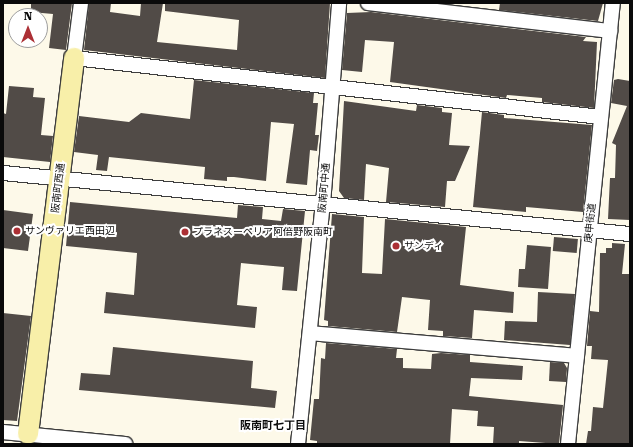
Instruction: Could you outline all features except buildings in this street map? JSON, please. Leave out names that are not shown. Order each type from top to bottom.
[{"type":"street","name":"阪南町西通","points":[[28,439],[81,3]]},
{"type":"street","name":"阪南町中通","points":[[298,444],[323,204],[339,3]]},
{"type":"street","points":[[368,3],[610,31]]},
{"type":"street","name":"庚申街道","points":[[568,444],[613,3]]},
{"type":"street","points":[[74,58],[601,117]]},
{"type":"street","points":[[3,173],[630,234]]},
{"type":"street","points":[[310,332],[577,356]]},
{"type":"street","points":[[3,432],[28,439],[125,444]]},
{"type":"place","name":"サンヴァリエ西田辺","points":[[17,231]]},
{"type":"place","name":"プラネスーペリア阿倍野阪南町","points":[[185,232]]},
{"type":"place","name":"サンディ","points":[[396,246]]},
{"type":"district","name":"阪南町七丁目","points":[[273,426]]}]
